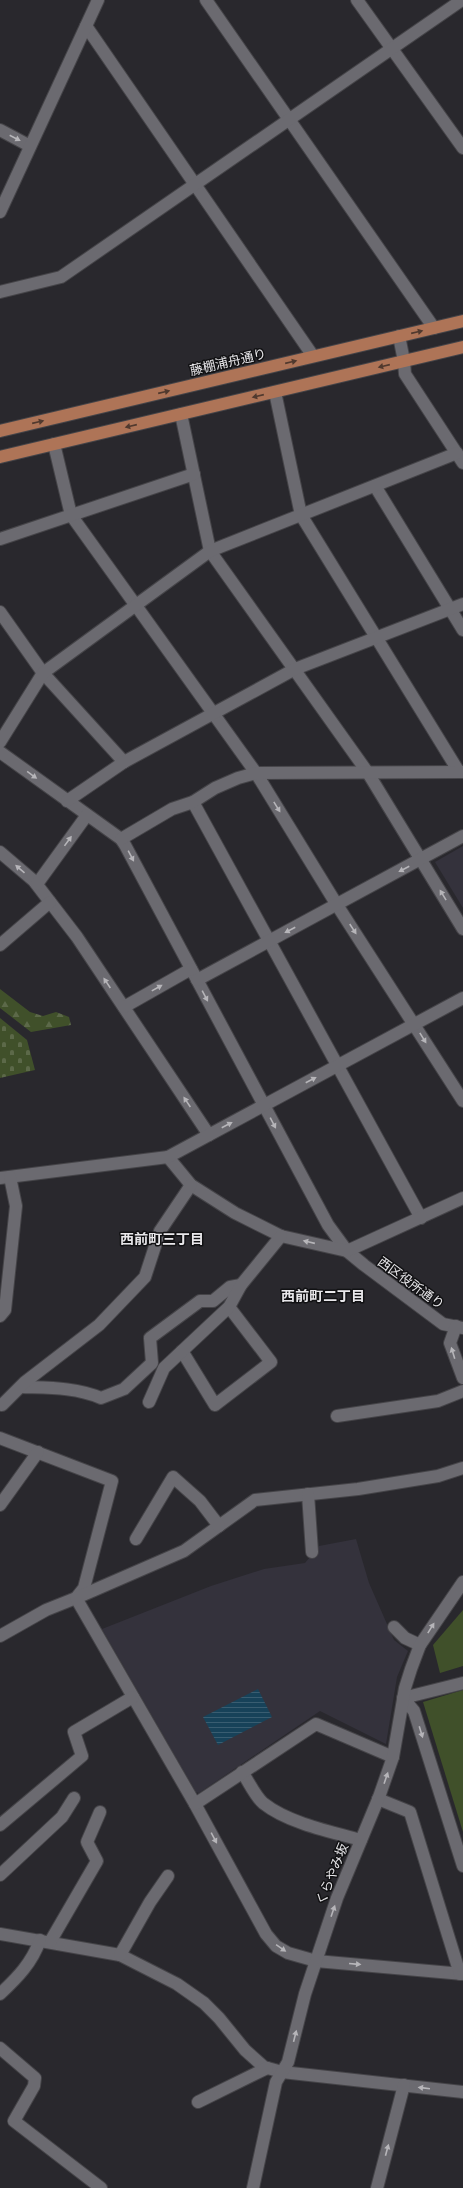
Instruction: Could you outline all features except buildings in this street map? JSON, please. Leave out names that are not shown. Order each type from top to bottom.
[{"type":"main road","name":"藤棚浦舟通り","points":[[0,431],[463,321]]},
{"type":"main road","points":[[0,457],[463,347]]},
{"type":"street","points":[[0,212],[98,0]]},
{"type":"street","points":[[206,0],[434,328]]},
{"type":"street","points":[[357,0],[463,148]]},
{"type":"street","points":[[0,292],[61,277],[392,50],[462,0]]},
{"type":"street","points":[[86,26],[194,186],[312,356]]},
{"type":"street","points":[[0,130],[30,146]]},
{"type":"street","points":[[0,742],[43,673],[210,551],[375,486],[460,458],[405,374],[399,336]]},
{"type":"street","points":[[275,392],[301,515],[375,638],[461,772]]},
{"type":"street","points":[[181,414],[210,551],[368,772],[463,929]]},
{"type":"street","points":[[54,444],[71,515],[256,773],[337,905],[463,1101]]},
{"type":"street","points":[[0,539],[194,474]]},
{"type":"street","points":[[375,486],[463,630]]},
{"type":"street","points":[[67,801],[124,762],[295,669],[463,604]]},
{"type":"street","points":[[0,612],[43,673],[124,762]]},
{"type":"street","points":[[0,752],[121,839],[328,1225],[347,1251]]},
{"type":"street","points":[[121,839],[172,808],[193,802],[215,788],[238,778],[256,773],[461,772]]},
{"type":"street","points":[[193,802],[271,940],[421,1218]]},
{"type":"street","points":[[36,884],[87,815]]},
{"type":"street","points":[[124,1007],[271,940],[422,860],[463,836]]},
{"type":"street","points":[[0,852],[36,884],[77,937],[209,1135]]},
{"type":"street","points":[[0,945],[50,902]]},
{"type":"street","points":[[0,1316],[5,1310],[16,1206],[5,1178],[168,1157],[463,998]]},
{"type":"street","points":[[168,1157],[191,1185],[235,1212],[281,1236],[347,1251],[463,1198]]},
{"type":"street","points":[[2,1405],[21,1387],[99,1325],[145,1276],[160,1231],[191,1185]]},
{"type":"street","points":[[149,1402],[164,1368],[229,1307],[241,1285],[281,1236]]},
{"type":"street","name":"西区役所通り","points":[[347,1251],[443,1324],[459,1327]]},
{"type":"street","points":[[152,1363],[150,1338],[200,1301],[213,1301],[230,1287],[241,1285]]},
{"type":"street","points":[[182,1351],[215,1405],[271,1362],[229,1307]]},
{"type":"street","points":[[459,1327],[450,1343],[463,1378]]},
{"type":"street","points":[[21,1387],[85,1391],[101,1398],[124,1389],[152,1363]]},
{"type":"street","points":[[152,1363],[164,1368]]},
{"type":"street","points":[[337,1416],[438,1401],[463,1391]]},
{"type":"street","points":[[0,1438],[112,1481],[84,1588],[76,1598]]},
{"type":"street","points":[[0,1505],[38,1452]]},
{"type":"street","points":[[0,1636],[46,1610],[184,1551],[255,1500],[358,1489],[438,1476],[463,1468]]},
{"type":"street","points":[[136,1539],[172,1477],[200,1501],[219,1526]]},
{"type":"street","points":[[308,1494],[312,1552]]},
{"type":"street","name":"くらやみ坂","points":[[253,2188],[276,2082],[288,2062],[305,1994],[337,1898],[378,1799],[393,1757],[403,1698],[410,1669],[420,1645],[463,1582]]},
{"type":"street","points":[[76,1598],[195,1804],[266,1934],[276,1946],[288,1953],[316,1961],[462,1974],[410,1812],[378,1799]]},
{"type":"street","points":[[394,1627],[405,1638],[420,1645]]},
{"type":"street","points":[[463,1683],[403,1698],[414,1711],[463,1866]]},
{"type":"street","points":[[0,1825],[82,1756],[74,1732],[134,1697]]},
{"type":"street","points":[[195,1804],[316,1724],[393,1757]]},
{"type":"street","points":[[242,1772],[263,1802],[284,1815],[319,1829],[361,1840]]},
{"type":"street","points":[[0,1875],[62,1817],[74,1798]]},
{"type":"street","points":[[0,1994],[25,1969],[97,1861],[87,1842],[100,1812]]},
{"type":"street","points":[[120,1954],[150,1902],[168,1876]]},
{"type":"street","points":[[0,1934],[120,1954],[177,1984],[204,2003],[219,2018],[245,2050],[267,2068],[282,2072],[463,2092]]},
{"type":"street","points":[[0,2048],[36,2078],[28,2097],[14,2121],[101,2188]]},
{"type":"street","points":[[198,2102],[267,2068]]},
{"type":"street","points":[[377,2188],[404,2085]]},
{"type":"shaded area","points":[[463,846],[463,908],[435,862]]},
{"type":"shaded area","points":[[356,1539],[369,1583],[394,1640],[408,1651],[397,1677],[386,1744],[320,1711],[199,1793],[196,1792],[102,1629],[211,1586],[264,1569],[305,1563],[319,1546]]},
{"type":"green space","points":[[0,989],[30,1012],[43,1016],[56,1012],[69,1017],[71,1025],[31,1032],[0,1008]]},
{"type":"green space","points":[[0,1018],[27,1040],[35,1070],[0,1078]]},
{"type":"green space","points":[[463,1610],[463,1666],[440,1673],[433,1645]]},
{"type":"green space","points":[[463,1690],[463,1832],[423,1702]]},
{"type":"water","points":[[258,1689],[272,1717],[218,1745],[203,1717]]},
{"type":"district","name":"西前町三丁目","points":[[162,1239]]},
{"type":"district","name":"西前町二丁目","points":[[323,1296]]}]
